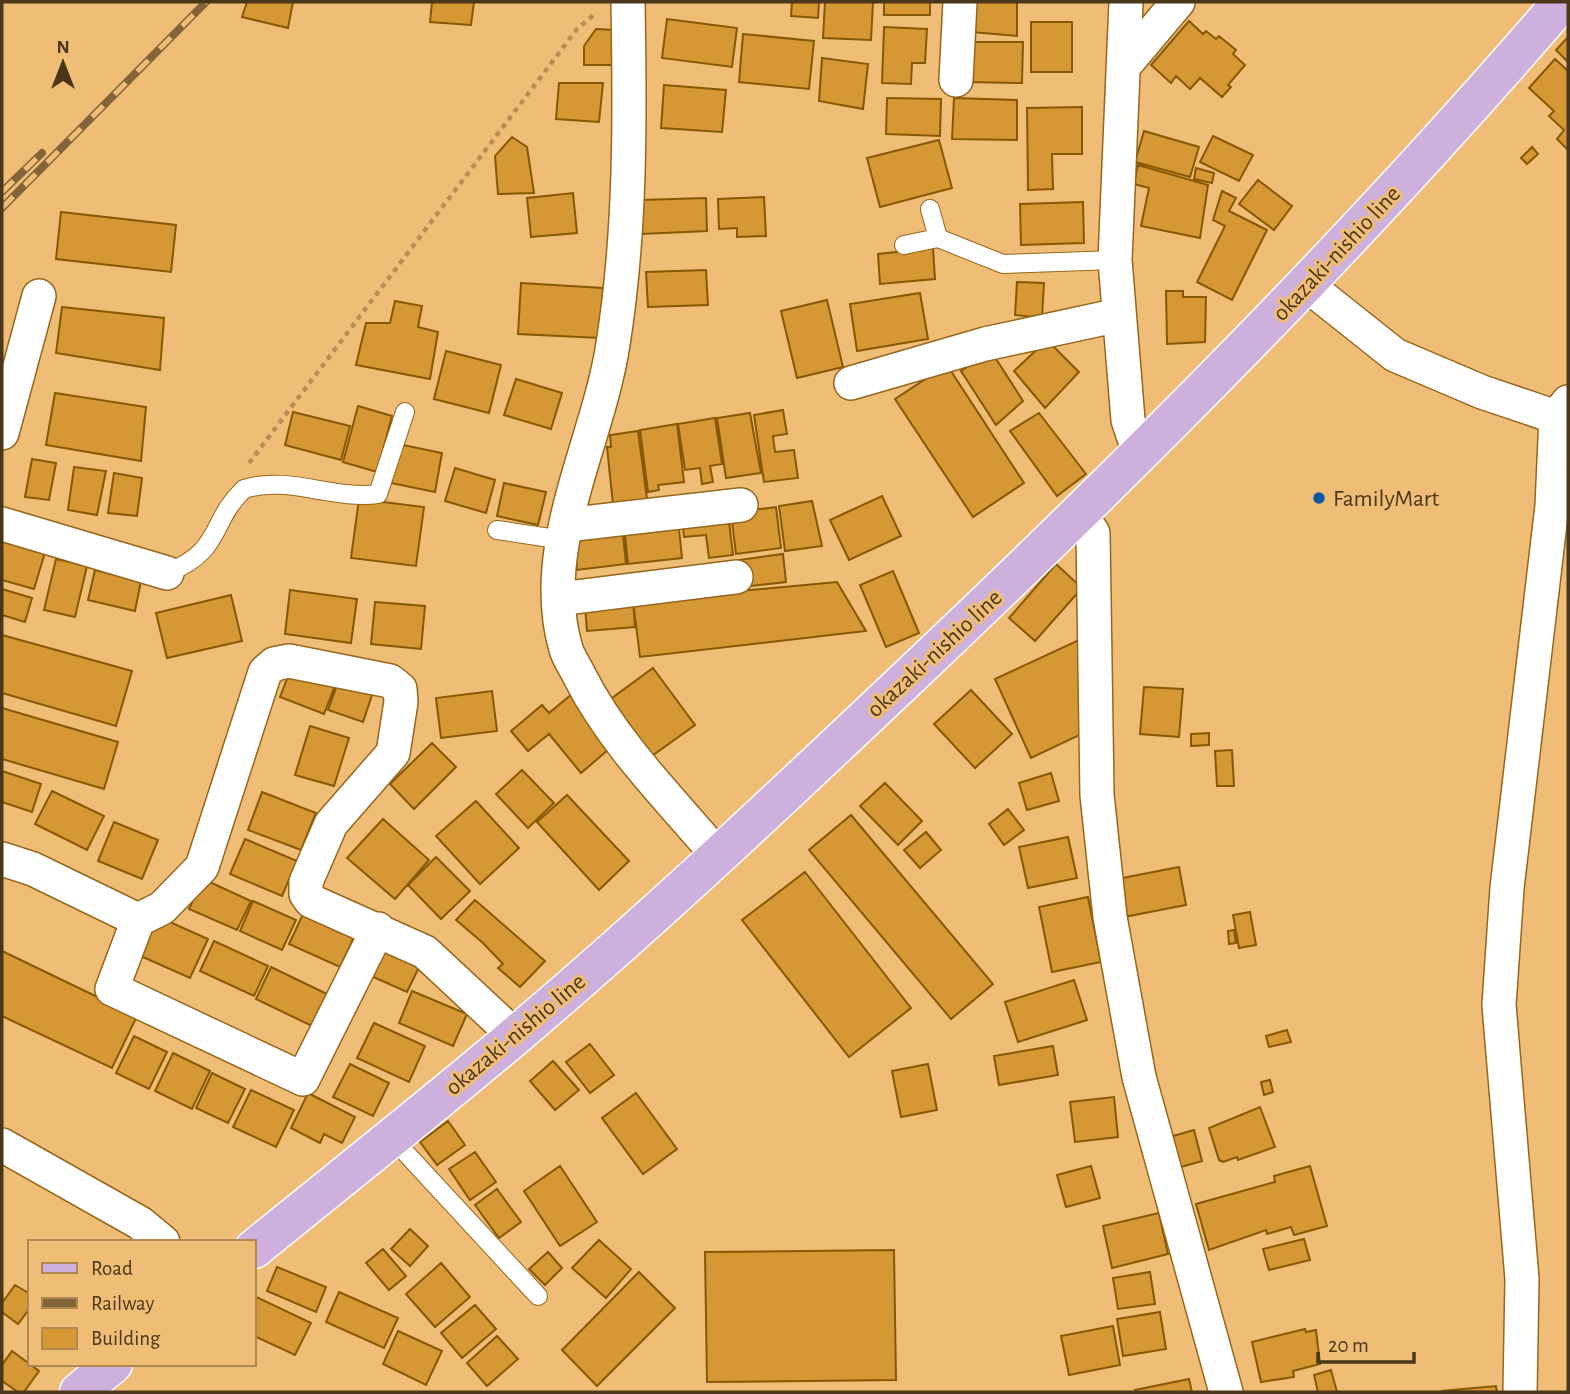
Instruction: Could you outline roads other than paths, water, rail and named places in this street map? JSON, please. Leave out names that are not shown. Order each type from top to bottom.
[{"type":"main road","name":"okazaki-nishio line","points":[[256,1247],[515,1036],[719,857],[1080,514],[1307,285],[1458,122],[1562,2]]},
{"type":"main road","points":[[79,1392],[111,1366]]},
{"type":"street","points":[[956,80],[960,2]]},
{"type":"street","points":[[1126,2],[1115,260],[1128,420],[1134,438],[1143,448]]},
{"type":"street","points":[[1125,65],[1178,2]]},
{"type":"street","points":[[613,6],[630,109],[624,261],[613,347],[565,532],[559,599],[566,650],[596,707],[719,857]]},
{"type":"street","points":[[1307,285],[1395,355],[1482,392],[1562,409],[1507,888],[1499,1005],[1522,1279],[1520,1392]]},
{"type":"street","points":[[2,433],[39,296]]},
{"type":"street","points":[[851,383],[985,344],[1119,315]]},
{"type":"street","points":[[565,532],[741,505]]},
{"type":"street","points":[[1080,514],[1093,533],[1097,795],[1110,916],[1139,1077],[1226,1392]]},
{"type":"street","points":[[2,524],[167,573]]},
{"type":"street","points":[[559,599],[736,577]]},
{"type":"street","points":[[378,929],[303,1079],[112,989],[138,920],[162,908],[202,867],[265,672],[274,664],[289,661],[390,681],[400,689],[401,702],[393,753],[331,824],[306,882],[306,894],[311,901],[378,929],[425,952],[515,1036]]},
{"type":"street","points":[[2,859],[33,869],[138,920]]},
{"type":"street","points":[[2,1145],[140,1223],[161,1240]]},
{"type":"lane","points":[[930,209],[939,238]]},
{"type":"lane","points":[[904,245],[939,238],[1003,264],[1115,260]]},
{"type":"lane","points":[[167,573],[186,566],[207,549],[244,489],[258,485],[284,485],[362,496],[378,494],[405,412]]},
{"type":"lane","points":[[497,530],[565,532]]},
{"type":"lane","points":[[391,1137],[538,1296]]},
{"type":"railway","points":[[2,208],[206,2]]},
{"type":"railway","points":[[2,192],[42,153]]},
{"type":"place","name":"FamilyMart","points":[[1319,498]]}]
